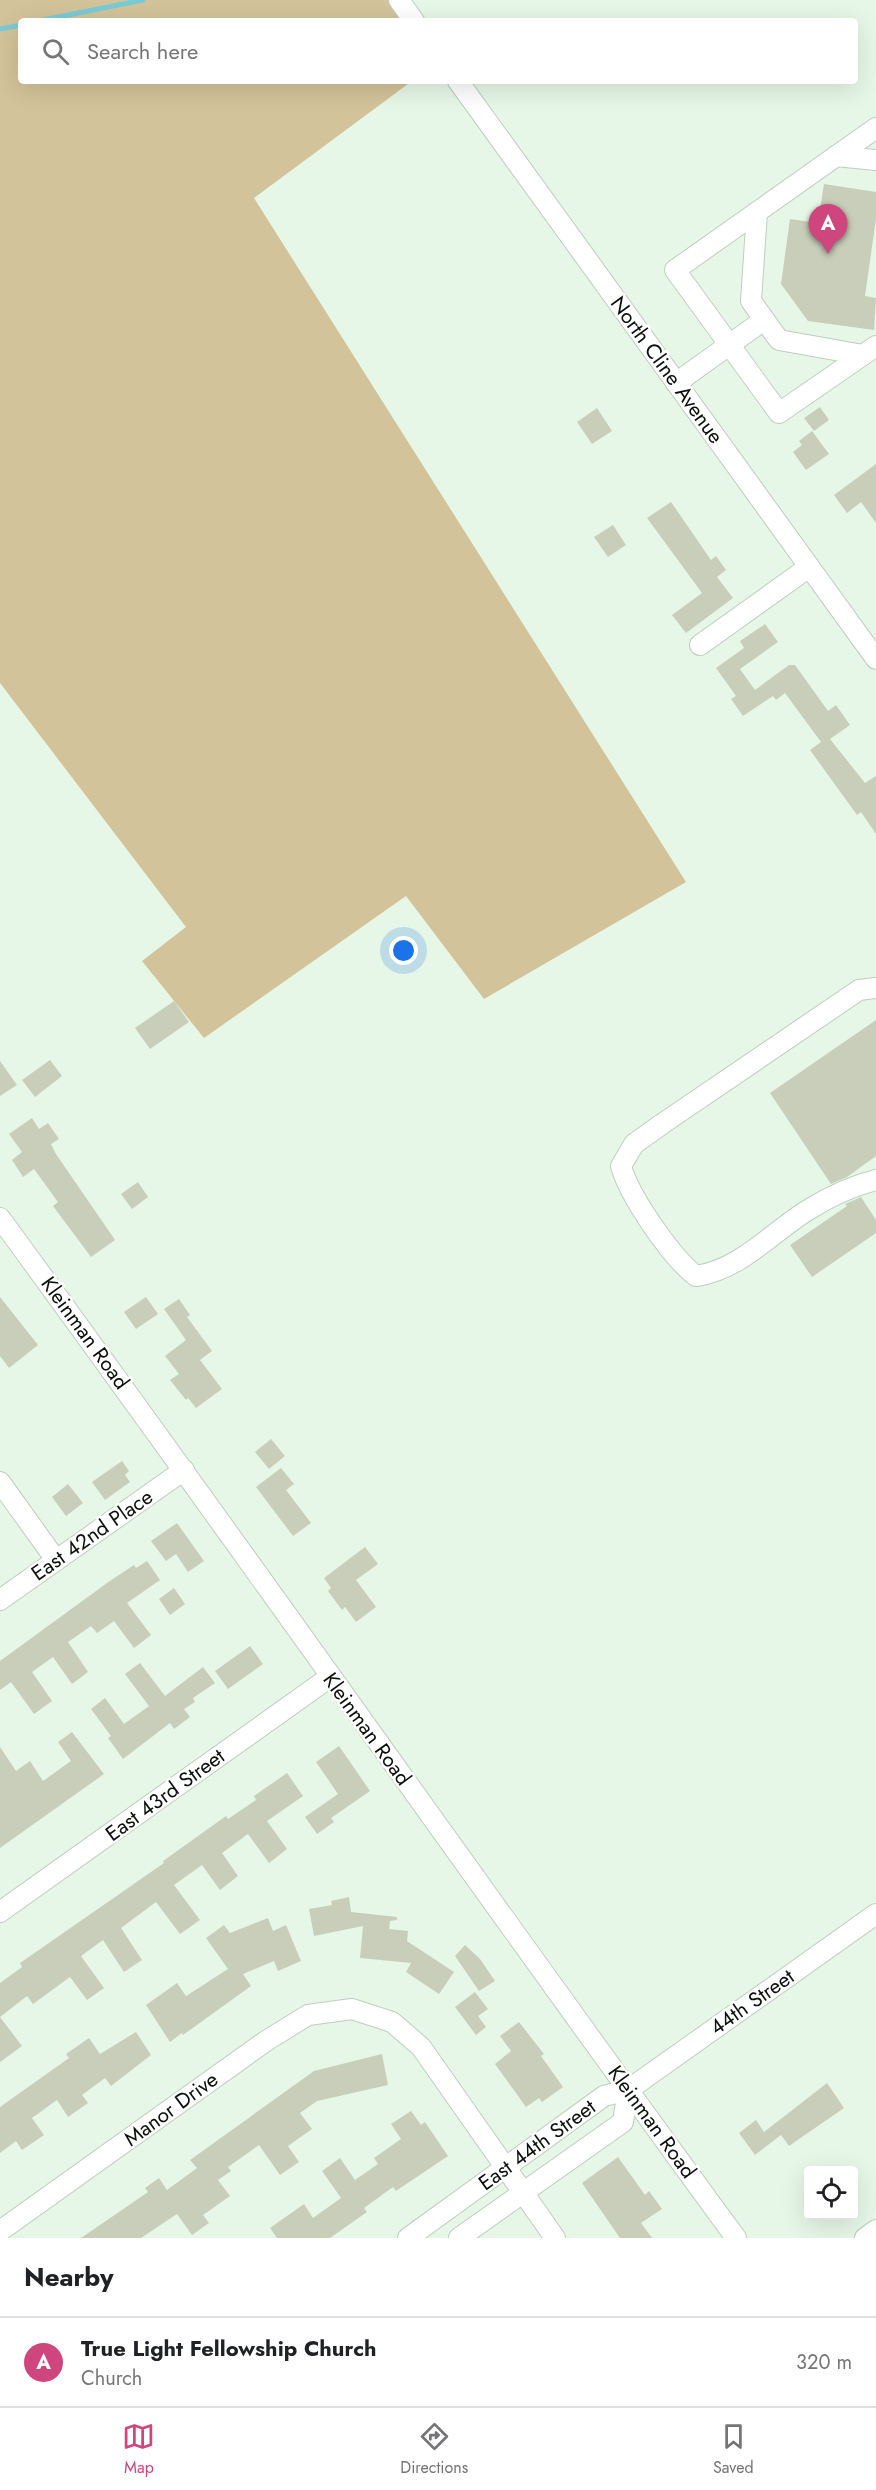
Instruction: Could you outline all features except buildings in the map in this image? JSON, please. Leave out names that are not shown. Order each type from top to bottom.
[{"type":"street","points":[[399,0],[412,18]]},
{"type":"street","name":"North Cline Avenue","points":[[460,84],[876,659]]},
{"type":"street","points":[[870,350],[779,413],[675,270],[876,128]]},
{"type":"street","points":[[836,156],[876,160]]},
{"type":"street","points":[[757,212],[751,301],[779,340],[870,350]]},
{"type":"street","points":[[676,383],[764,320]]},
{"type":"street","points":[[700,645],[809,567]]},
{"type":"street","points":[[876,988],[859,990],[662,1124],[634,1144],[621,1167],[625,1183],[682,1265],[696,1276],[709,1274],[759,1247],[807,1210],[857,1184],[876,1180]]},
{"type":"street","name":"Kleinman Road","points":[[0,1218],[736,2238]]},
{"type":"street","name":"East 42nd Place","points":[[0,1600],[184,1470]]},
{"type":"street","points":[[0,1482],[56,1560]]},
{"type":"street","name":"East 43rd Street","points":[[0,1912],[330,1677]]},
{"type":"street","name":"44th Street","points":[[628,2090],[876,1914]]},
{"type":"street","name":"Manor Drive","points":[[0,2231],[266,2041],[308,2015],[352,2009],[392,2022],[421,2047],[505,2168]]},
{"type":"street","name":"East 44th Street","points":[[408,2238],[604,2096],[628,2090],[622,2122],[459,2238]]},
{"type":"street","points":[[505,2168],[555,2238]]},
{"type":"street","points":[[865,2238],[876,2230]]},
{"type":"shaded area","points":[[0,0],[399,0],[413,18],[18,18],[18,84],[408,84],[254,198],[686,882],[484,999],[406,896],[204,1038],[142,961],[186,927],[0,683]]},
{"type":"waterway","points":[[53,18],[143,0]]},
{"type":"waterway","points":[[0,29],[18,26]]},
{"type":"place","name":"True Light Fellowship Church","points":[[828,254]]}]
